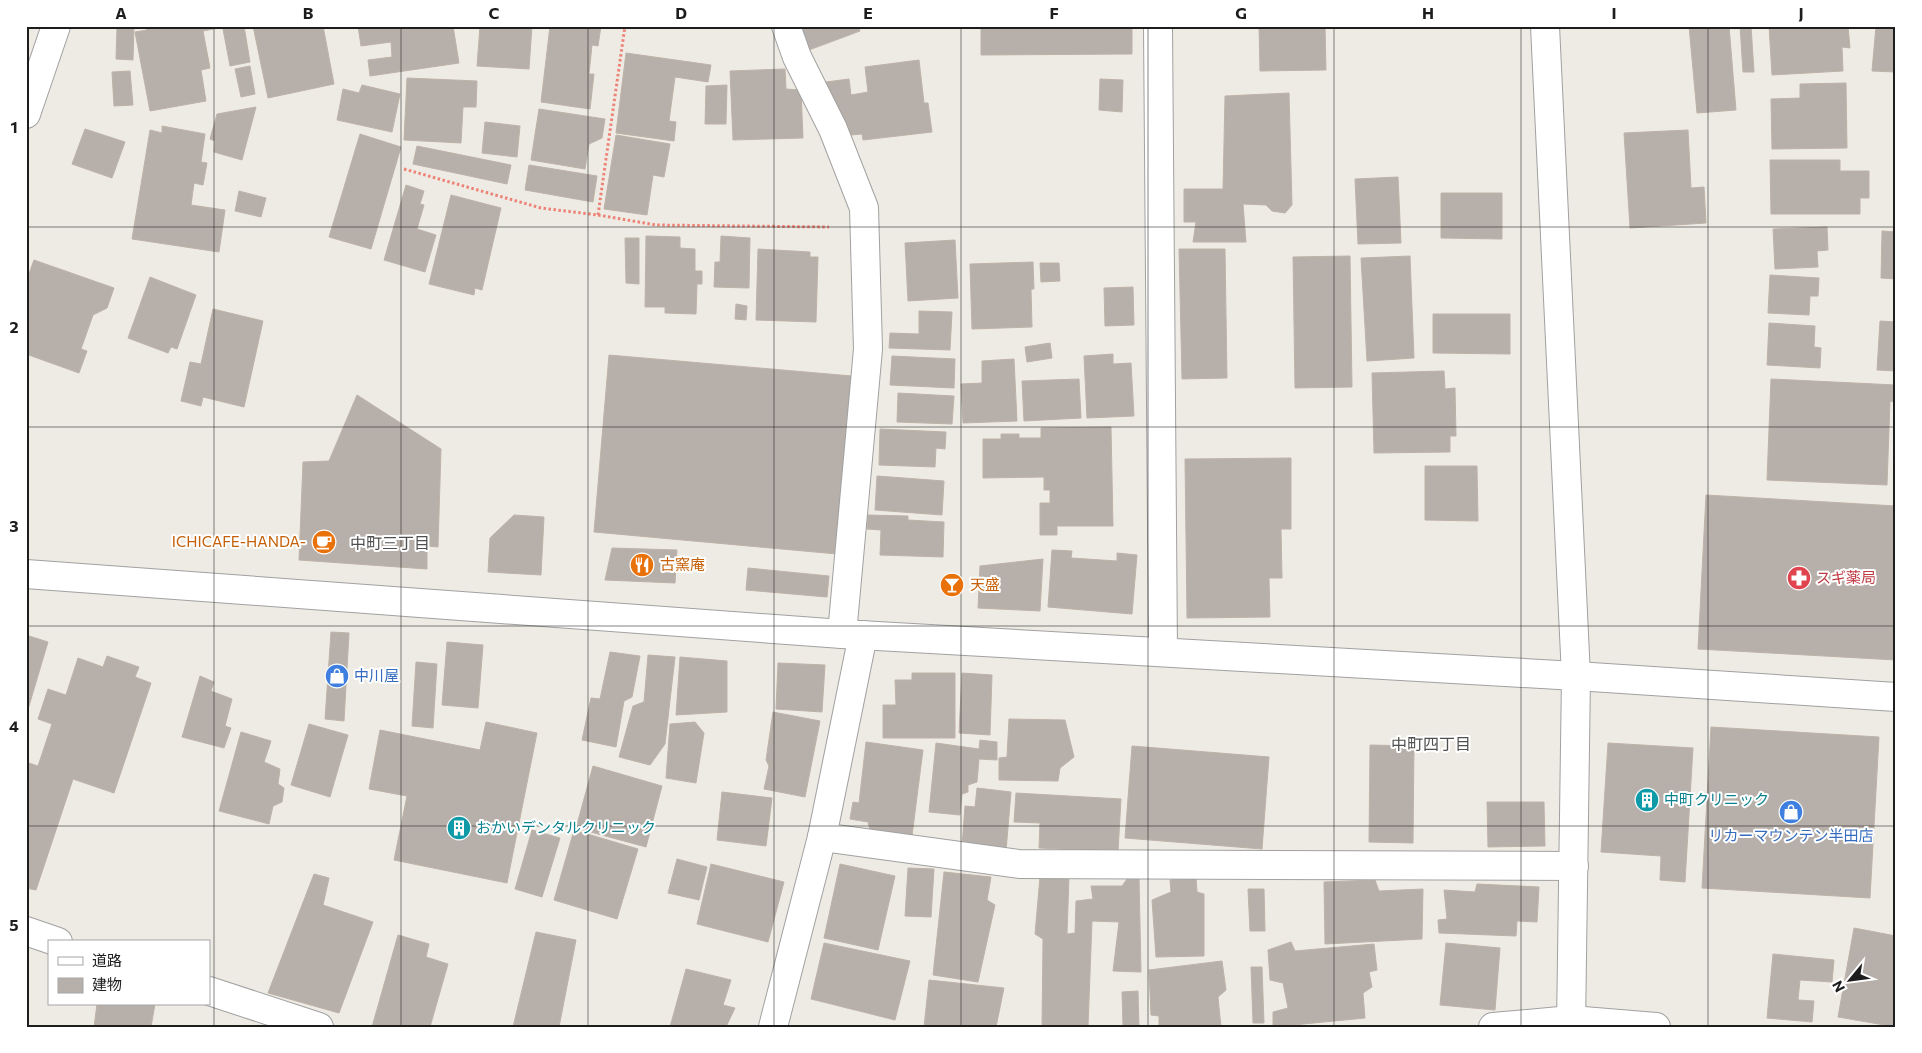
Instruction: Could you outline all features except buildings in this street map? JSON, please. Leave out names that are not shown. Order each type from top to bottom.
[{"type":"street","points":[[26,114],[56,26]]},
{"type":"street","points":[[773,1027],[822,837],[853,635],[868,349],[864,208],[833,128],[797,57],[786,26]]},
{"type":"street","points":[[1158,26],[1163,652]]},
{"type":"street","points":[[1545,26],[1576,676],[1571,1023]]},
{"type":"street","points":[[26,574],[853,635],[1896,696]]},
{"type":"street","points":[[822,837],[1019,864],[1574,866]]},
{"type":"street","points":[[26,931],[52,940]]},
{"type":"street","points":[[210,991],[319,1027]]},
{"type":"street","points":[[1493,1027],[1571,1023],[1656,1027]]},
{"type":"path","points":[[598,215],[625,26]]},
{"type":"path","points":[[404,168],[541,208],[598,215],[656,226],[864,227]]},
{"type":"place","name":"ICHICAFE-HANDA-","points":[[324,542]]},
{"type":"place","name":"古窯庵","points":[[642,565]]},
{"type":"place","name":"スギ薬局","points":[[1799,578]]},
{"type":"place","name":"天盛","points":[[952,585]]},
{"type":"place","name":"中川屋","points":[[337,676]]},
{"type":"place","name":"中町クリニック","points":[[1647,800]]},
{"type":"place","name":"リカーマウンテン半田店","points":[[1791,812]]},
{"type":"place","name":"おかいデンタルクリニック","points":[[459,828]]},
{"type":"district","name":"中町三丁目","points":[[390,543]]},
{"type":"district","name":"中町四丁目","points":[[1431,744]]}]
